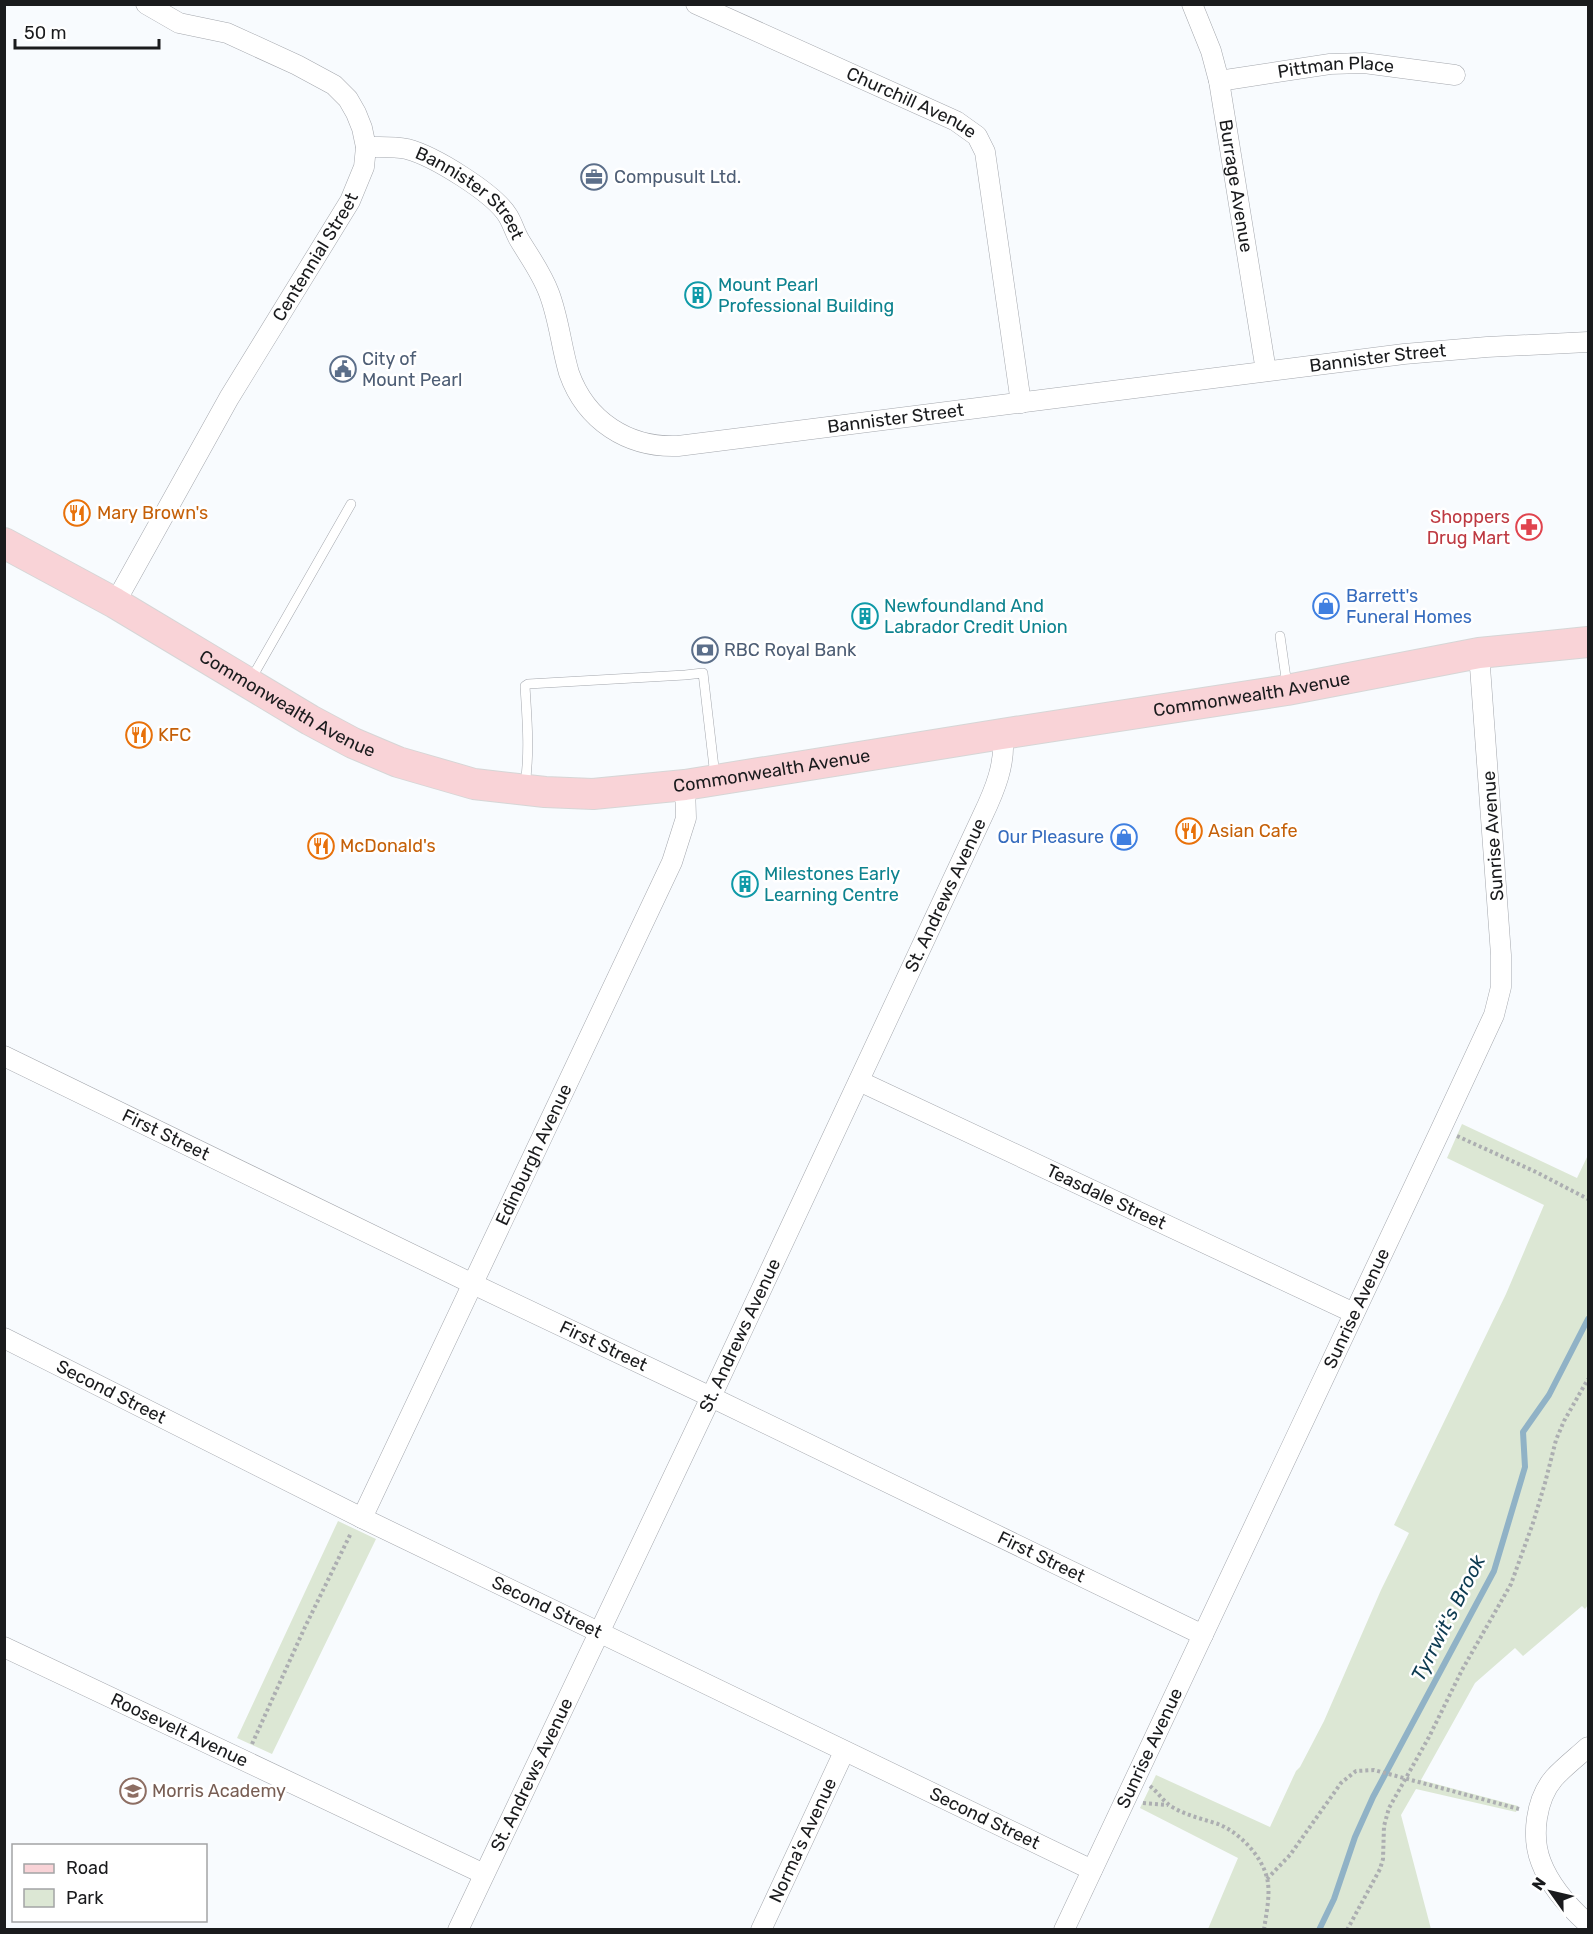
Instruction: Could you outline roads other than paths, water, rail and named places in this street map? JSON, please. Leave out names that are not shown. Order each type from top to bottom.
[{"type":"main road","name":"Commonwealth Avenue","points":[[4,543],[114,603],[310,720],[353,743],[399,762],[474,784],[525,790],[593,794],[685,785],[1287,690],[1479,653],[1588,642]]},
{"type":"street","name":"Centennial Street","points":[[114,603],[229,398],[350,201],[363,167],[366,147],[356,113],[348,99],[334,85],[297,65],[227,33],[179,23],[146,4]]},
{"type":"street","name":"Churchill Avenue","points":[[696,4],[956,121],[977,136],[985,152],[1021,403]]},
{"type":"street","name":"Burrage Avenue","points":[[1192,4],[1211,51],[1219,81],[1266,371]]},
{"type":"street","name":"Pittman Place","points":[[1219,81],[1341,63],[1373,64],[1455,75]]},
{"type":"street","name":"Bannister Street","points":[[366,147],[387,146],[407,149],[427,156],[469,181],[508,215],[548,290],[569,372],[584,404],[599,420],[630,439],[653,446],[678,446],[1446,350],[1588,342]]},
{"type":"street","name":"Sunrise Avenue","points":[[1064,1929],[1499,1002],[1501,955],[1479,653]]},
{"type":"street","name":"St. Andrews Avenue","points":[[458,1929],[711,1397],[991,799],[1002,759],[1002,734]]},
{"type":"street","name":"Edinburgh Avenue","points":[[362,1518],[672,862],[686,818],[685,785]]},
{"type":"street","name":"First Street","points":[[4,1056],[472,1284],[1203,1635]]},
{"type":"street","name":"Teasdale Street","points":[[859,1081],[1354,1313]]},
{"type":"street","name":"Second Street","points":[[4,1338],[362,1518],[1092,1870]]},
{"type":"street","name":"Roosevelt Avenue","points":[[4,1647],[484,1874]]},
{"type":"street","points":[[1588,1747],[1553,1779],[1538,1810],[1536,1826],[1540,1861],[1570,1908],[1588,1923]]},
{"type":"street","name":"Norma's Avenue","points":[[761,1929],[844,1752]]},
{"type":"lane","points":[[249,683],[351,504]]},
{"type":"lane","points":[[1280,636],[1287,690]]},
{"type":"lane","points":[[525,790],[529,731],[525,686],[528,684],[703,673],[716,780]]},
{"type":"waterway","name":"Tyrrwit's Brook","points":[[1319,1930],[1334,1899],[1355,1837],[1373,1797],[1494,1571],[1525,1467],[1523,1432],[1549,1395],[1588,1319]]},
{"type":"place","name":"Compusult Ltd.","points":[[594,177]]},
{"type":"place","name":"Mount Pearl Professional Building","points":[[698,295]]},
{"type":"place","name":"City of Mount Pearl","points":[[343,369]]},
{"type":"place","name":"Mary Brown's","points":[[77,513]]},
{"type":"place","name":"Shoppers Drug Mart","points":[[1529,527]]},
{"type":"place","name":"Barrett's Funeral Homes","points":[[1326,606]]},
{"type":"place","name":"Newfoundland And Labrador Credit Union","points":[[865,616]]},
{"type":"place","name":"RBC Royal Bank","points":[[705,650]]},
{"type":"place","name":"KFC","points":[[139,735]]},
{"type":"place","name":"Asian Cafe","points":[[1189,831]]},
{"type":"place","name":"Our Pleasure","points":[[1124,837]]},
{"type":"place","name":"McDonald's","points":[[321,846]]},
{"type":"place","name":"Milestones Early Learning Centre","points":[[745,884]]},
{"type":"place","name":"Morris Academy","points":[[133,1791]]}]
